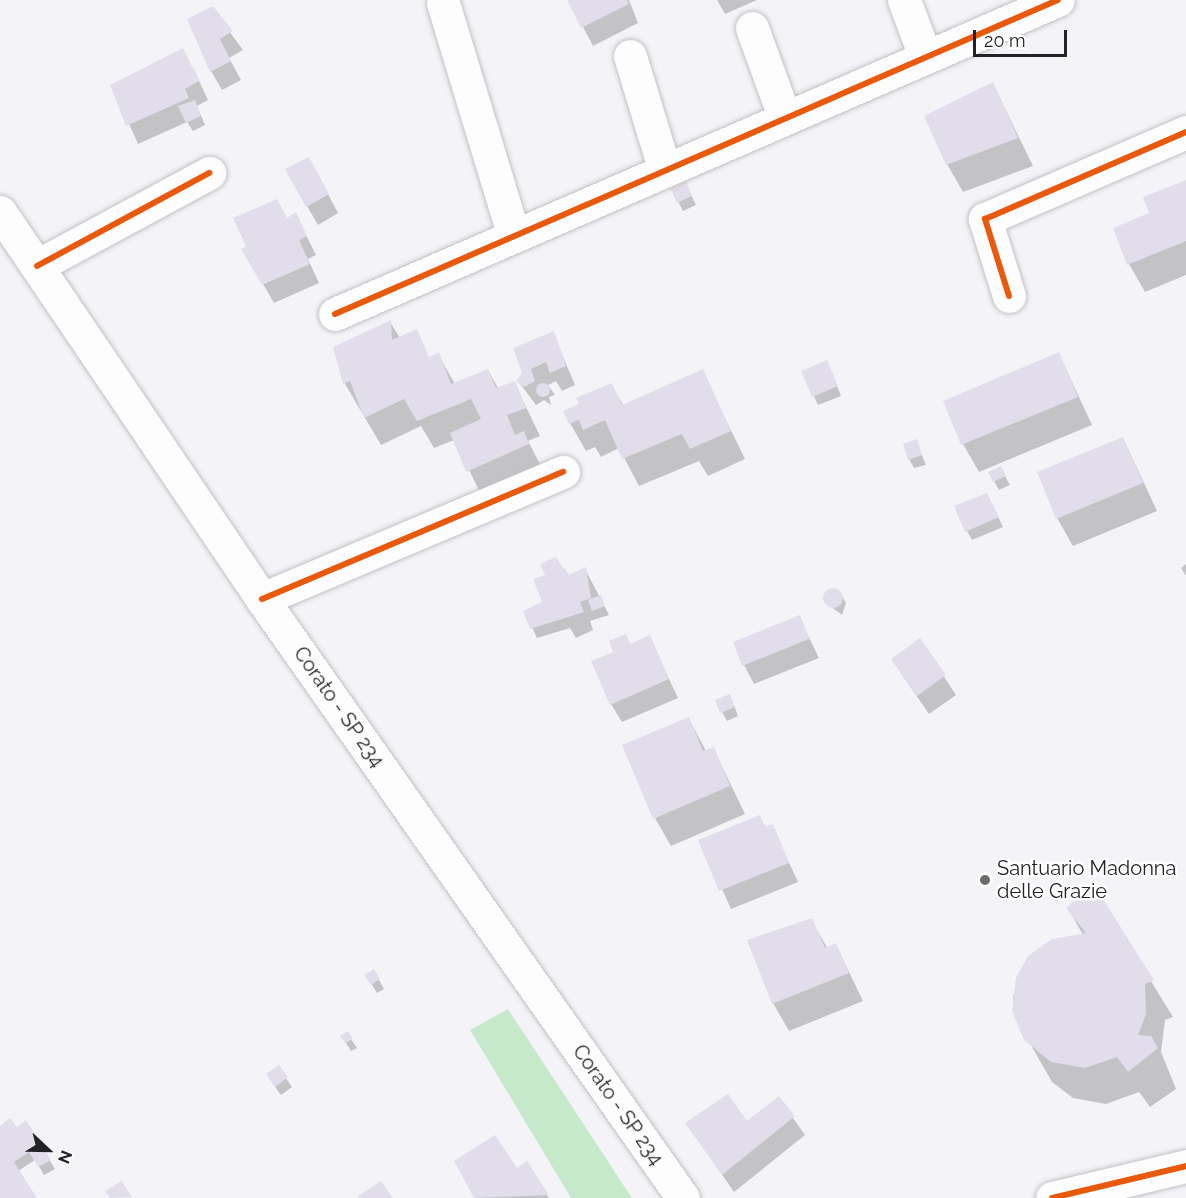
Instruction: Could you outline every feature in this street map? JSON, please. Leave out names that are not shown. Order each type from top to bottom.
[{"type":"street","points":[[904,0],[925,56]]},
{"type":"street","points":[[335,314],[664,168],[1058,0]]},
{"type":"street","points":[[443,3],[513,234]]},
{"type":"street","points":[[752,28],[784,116]]},
{"type":"street","points":[[630,56],[664,168]]},
{"type":"street","points":[[1009,296],[985,219],[1186,132]]},
{"type":"street","points":[[37,266],[209,173]]},
{"type":"street","name":"Corato - SP 234","points":[[0,212],[262,598],[683,1198]]},
{"type":"street","points":[[262,598],[563,472]]},
{"type":"street","points":[[1052,1198],[1186,1166]]},
{"type":"green space","points":[[508,1009],[632,1198],[571,1198],[470,1030]]},
{"type":"building","points":[[567,0],[627,0],[629,4],[581,28]]},
{"type":"building","points":[[213,6],[233,31],[220,39],[231,61],[210,72],[187,19]]},
{"type":"building","points":[[183,48],[199,81],[185,89],[189,98],[126,126],[110,85]]},
{"type":"building","points":[[993,82],[1018,138],[946,165],[924,116]]},
{"type":"building","points":[[195,100],[201,116],[186,123],[178,106]]},
{"type":"building","points":[[309,157],[329,194],[306,207],[285,169]]},
{"type":"building","points":[[1186,180],[1186,241],[1127,265],[1113,228],[1149,213],[1143,197]]},
{"type":"building","points":[[686,181],[692,196],[677,203],[670,188]]},
{"type":"building","points":[[277,199],[287,218],[296,212],[307,236],[299,240],[310,264],[262,285],[241,249],[246,246],[233,218]]},
{"type":"building","points":[[391,320],[392,340],[417,329],[429,357],[439,352],[451,384],[488,369],[496,388],[515,381],[526,408],[507,415],[515,435],[524,431],[529,444],[466,472],[450,433],[481,419],[471,399],[417,421],[404,399],[364,418],[350,381],[343,384],[333,347]]},
{"type":"building","points":[[554,331],[566,366],[550,373],[546,362],[531,369],[535,381],[524,387],[516,381],[522,373],[513,348]]},
{"type":"building","points":[[1059,352],[1078,397],[961,445],[943,401]]},
{"type":"building","points":[[827,360],[838,386],[812,397],[801,371]]},
{"type":"building","points":[[703,369],[731,431],[690,449],[682,434],[622,459],[605,420],[583,430],[579,420],[569,424],[563,411],[579,404],[576,398],[612,383],[622,405]]},
{"type":"building","points":[[543,383],[548,385],[550,390],[548,395],[543,397],[538,395],[536,390],[538,385]]},
{"type":"building","points":[[1123,437],[1143,483],[1056,519],[1037,472]]},
{"type":"building","points":[[917,439],[922,455],[908,460],[903,444]]},
{"type":"building","points":[[1001,466],[1006,476],[993,482],[988,472]]},
{"type":"building","points":[[987,493],[999,517],[965,532],[954,506]]},
{"type":"building","points":[[556,557],[568,575],[586,567],[591,598],[580,602],[584,612],[530,629],[523,611],[542,602],[533,579],[545,575],[540,564]]},
{"type":"building","points":[[833,588],[840,591],[843,598],[840,605],[833,608],[826,605],[823,598],[826,591]]},
{"type":"building","points":[[601,595],[605,606],[592,611],[588,600]]},
{"type":"building","points":[[800,615],[809,639],[742,666],[733,642]]},
{"type":"building","points":[[626,634],[630,644],[650,635],[669,679],[610,705],[591,661],[613,652],[609,641]]},
{"type":"building","points":[[920,638],[946,675],[917,696],[891,659]]},
{"type":"building","points":[[730,694],[735,707],[720,713],[715,700]]},
{"type":"building","points":[[689,717],[703,751],[714,747],[730,786],[653,819],[622,745]]},
{"type":"building","points":[[760,815],[765,827],[773,824],[789,863],[719,891],[698,840]]},
{"type":"building","points":[[1094,885],[1154,980],[1145,984],[1146,1014],[1138,1035],[1151,1036],[1158,1048],[1128,1072],[1117,1057],[1085,1068],[1051,1062],[1024,1040],[1012,1011],[1016,978],[1028,956],[1052,939],[1086,933],[1066,908]]},
{"type":"building","points":[[812,918],[825,948],[836,943],[849,973],[772,1004],[747,940]]},
{"type":"building","points":[[374,969],[380,979],[371,985],[364,975]]},
{"type":"building","points":[[348,1031],[353,1039],[345,1043],[340,1036]]},
{"type":"building","points":[[279,1065],[288,1077],[275,1087],[266,1074]]},
{"type":"building","points":[[728,1094],[747,1121],[779,1096],[795,1116],[722,1175],[685,1123]]},
{"type":"building","points":[[10,1118],[17,1127],[26,1120],[51,1160],[38,1167],[29,1152],[14,1162],[37,1198],[0,1198],[0,1126]]},
{"type":"building","points":[[495,1135],[517,1168],[527,1161],[549,1195],[474,1198],[454,1161]]},
{"type":"building","points":[[122,1181],[132,1197],[110,1198],[105,1191]]},
{"type":"building","points":[[381,1181],[393,1198],[360,1198],[358,1196]]},
{"type":"cycle path","points":[[335,314],[1058,0]]},
{"type":"cycle path","points":[[1009,296],[985,219],[1186,132]]},
{"type":"cycle path","points":[[37,266],[209,173]]},
{"type":"cycle path","points":[[262,599],[563,472]]},
{"type":"cycle path","points":[[1052,1198],[1186,1166]]},
{"type":"place","name":"Santuario Madonna delle Grazie","points":[[985,880]]}]
